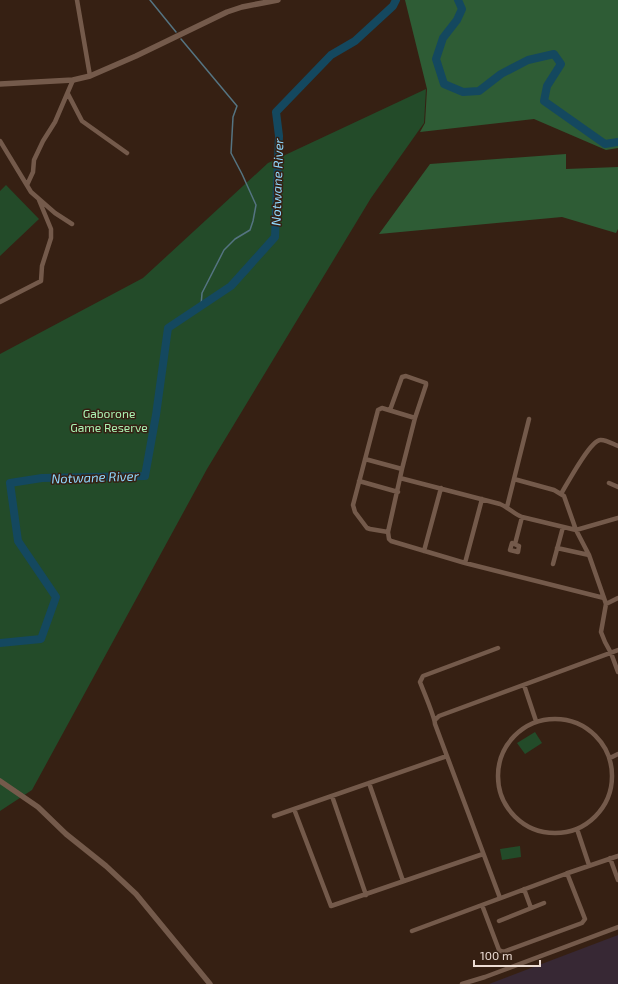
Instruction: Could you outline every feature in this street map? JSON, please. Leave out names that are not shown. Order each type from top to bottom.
[{"type":"street","points":[[77,0],[90,76]]},
{"type":"street","points":[[0,84],[73,80],[90,76],[136,56],[227,12],[263,1],[278,0]]},
{"type":"street","points":[[27,185],[33,172],[34,160],[43,141],[55,122],[73,80]]},
{"type":"street","points":[[68,94],[82,121],[127,153]]},
{"type":"street","points":[[0,141],[31,192],[55,213],[72,224]]},
{"type":"street","points":[[0,154],[4,148]]},
{"type":"street","points":[[0,302],[41,281],[42,266],[51,238],[52,229],[39,200]]},
{"type":"street","points":[[390,410],[401,378],[406,376],[426,384],[415,418],[402,468],[398,492],[388,532],[388,539],[465,563],[604,598]]},
{"type":"street","points":[[388,532],[370,529],[354,512],[353,505],[378,410],[382,408],[415,418]]},
{"type":"street","points":[[507,507],[529,419]]},
{"type":"street","points":[[561,494],[582,458],[596,441],[602,440],[618,446]]},
{"type":"street","points":[[365,459],[402,468]]},
{"type":"street","points":[[400,478],[482,499],[507,507],[516,515],[522,517],[576,530],[618,518]]},
{"type":"street","points":[[514,479],[554,490],[564,496],[576,530],[589,555],[606,604],[601,632],[618,672]]},
{"type":"street","points":[[359,481],[398,492]]},
{"type":"street","points":[[609,483],[618,487]]},
{"type":"street","points":[[424,551],[441,488]]},
{"type":"street","points":[[465,563],[482,499]]},
{"type":"street","points":[[515,544],[522,517]]},
{"type":"street","points":[[553,564],[563,527]]},
{"type":"street","points":[[557,548],[589,555]]},
{"type":"street","points":[[606,604],[618,598]]},
{"type":"street","points":[[498,648],[422,676],[420,682],[500,898]]},
{"type":"street","points":[[435,720],[439,716],[618,650]]},
{"type":"street","points":[[524,685],[536,721]]},
{"type":"street","points":[[559,718],[580,724],[590,730],[598,738],[605,747],[610,758],[612,782],[610,794],[605,805],[588,823],[577,829],[551,833],[532,828],[516,817],[507,807],[501,796],[498,783],[498,770],[503,751],[514,735],[524,727],[536,721],[559,718]]},
{"type":"street","points":[[610,758],[618,754]]},
{"type":"street","points":[[274,816],[447,756]]},
{"type":"street","points":[[0,781],[30,800],[66,834],[122,880],[136,894],[210,984]]},
{"type":"street","points":[[370,783],[403,881]]},
{"type":"street","points":[[332,796],[366,895]]},
{"type":"street","points":[[294,809],[331,906],[483,854]]},
{"type":"street","points":[[577,829],[589,865]]},
{"type":"street","points":[[412,931],[567,873],[618,856]]},
{"type":"street","points":[[610,858],[618,880]]},
{"type":"street","points":[[482,905],[501,952],[505,952],[582,924],[585,920],[567,873]]},
{"type":"street","points":[[524,889],[531,908]]},
{"type":"street","points":[[500,921],[544,903]]},
{"type":"street","points":[[462,984],[485,978],[618,927]]},
{"type":"shaded area","points":[[618,935],[618,984],[489,984]]},
{"type":"green space","points":[[405,0],[618,0],[618,148],[606,150],[534,119],[420,132],[425,123],[427,89]]},
{"type":"green space","name":"Gaborone Game Reserve","points":[[426,89],[424,123],[371,198],[207,469],[32,790],[0,811],[0,354],[143,278],[268,163]]},
{"type":"green space","points":[[566,154],[566,169],[618,167],[618,229],[616,233],[562,217],[379,234],[430,164]]},
{"type":"green space","points":[[6,185],[39,219],[0,256],[0,191]]},
{"type":"green space","points":[[535,732],[542,743],[525,754],[517,743]]},
{"type":"green space","points":[[520,846],[521,857],[502,860],[500,849]]},
{"type":"waterway","points":[[150,0],[176,32]]},
{"type":"waterway","name":"Notwane River","points":[[0,643],[41,639],[56,597],[18,541],[10,483],[42,478],[145,476],[156,415],[168,328],[231,286],[275,237],[279,136],[276,112],[331,55],[355,41],[393,6],[396,0]]},
{"type":"waterway","name":"Notwane River","points":[[458,0],[462,9],[457,20],[443,38],[436,59],[444,84],[463,92],[479,91],[501,74],[528,60],[554,54],[561,64],[547,86],[544,101],[605,144],[618,142]]},
{"type":"waterway","points":[[181,39],[237,106],[233,117],[231,153],[256,205],[250,230],[235,239],[224,250],[202,293],[201,306]]}]
